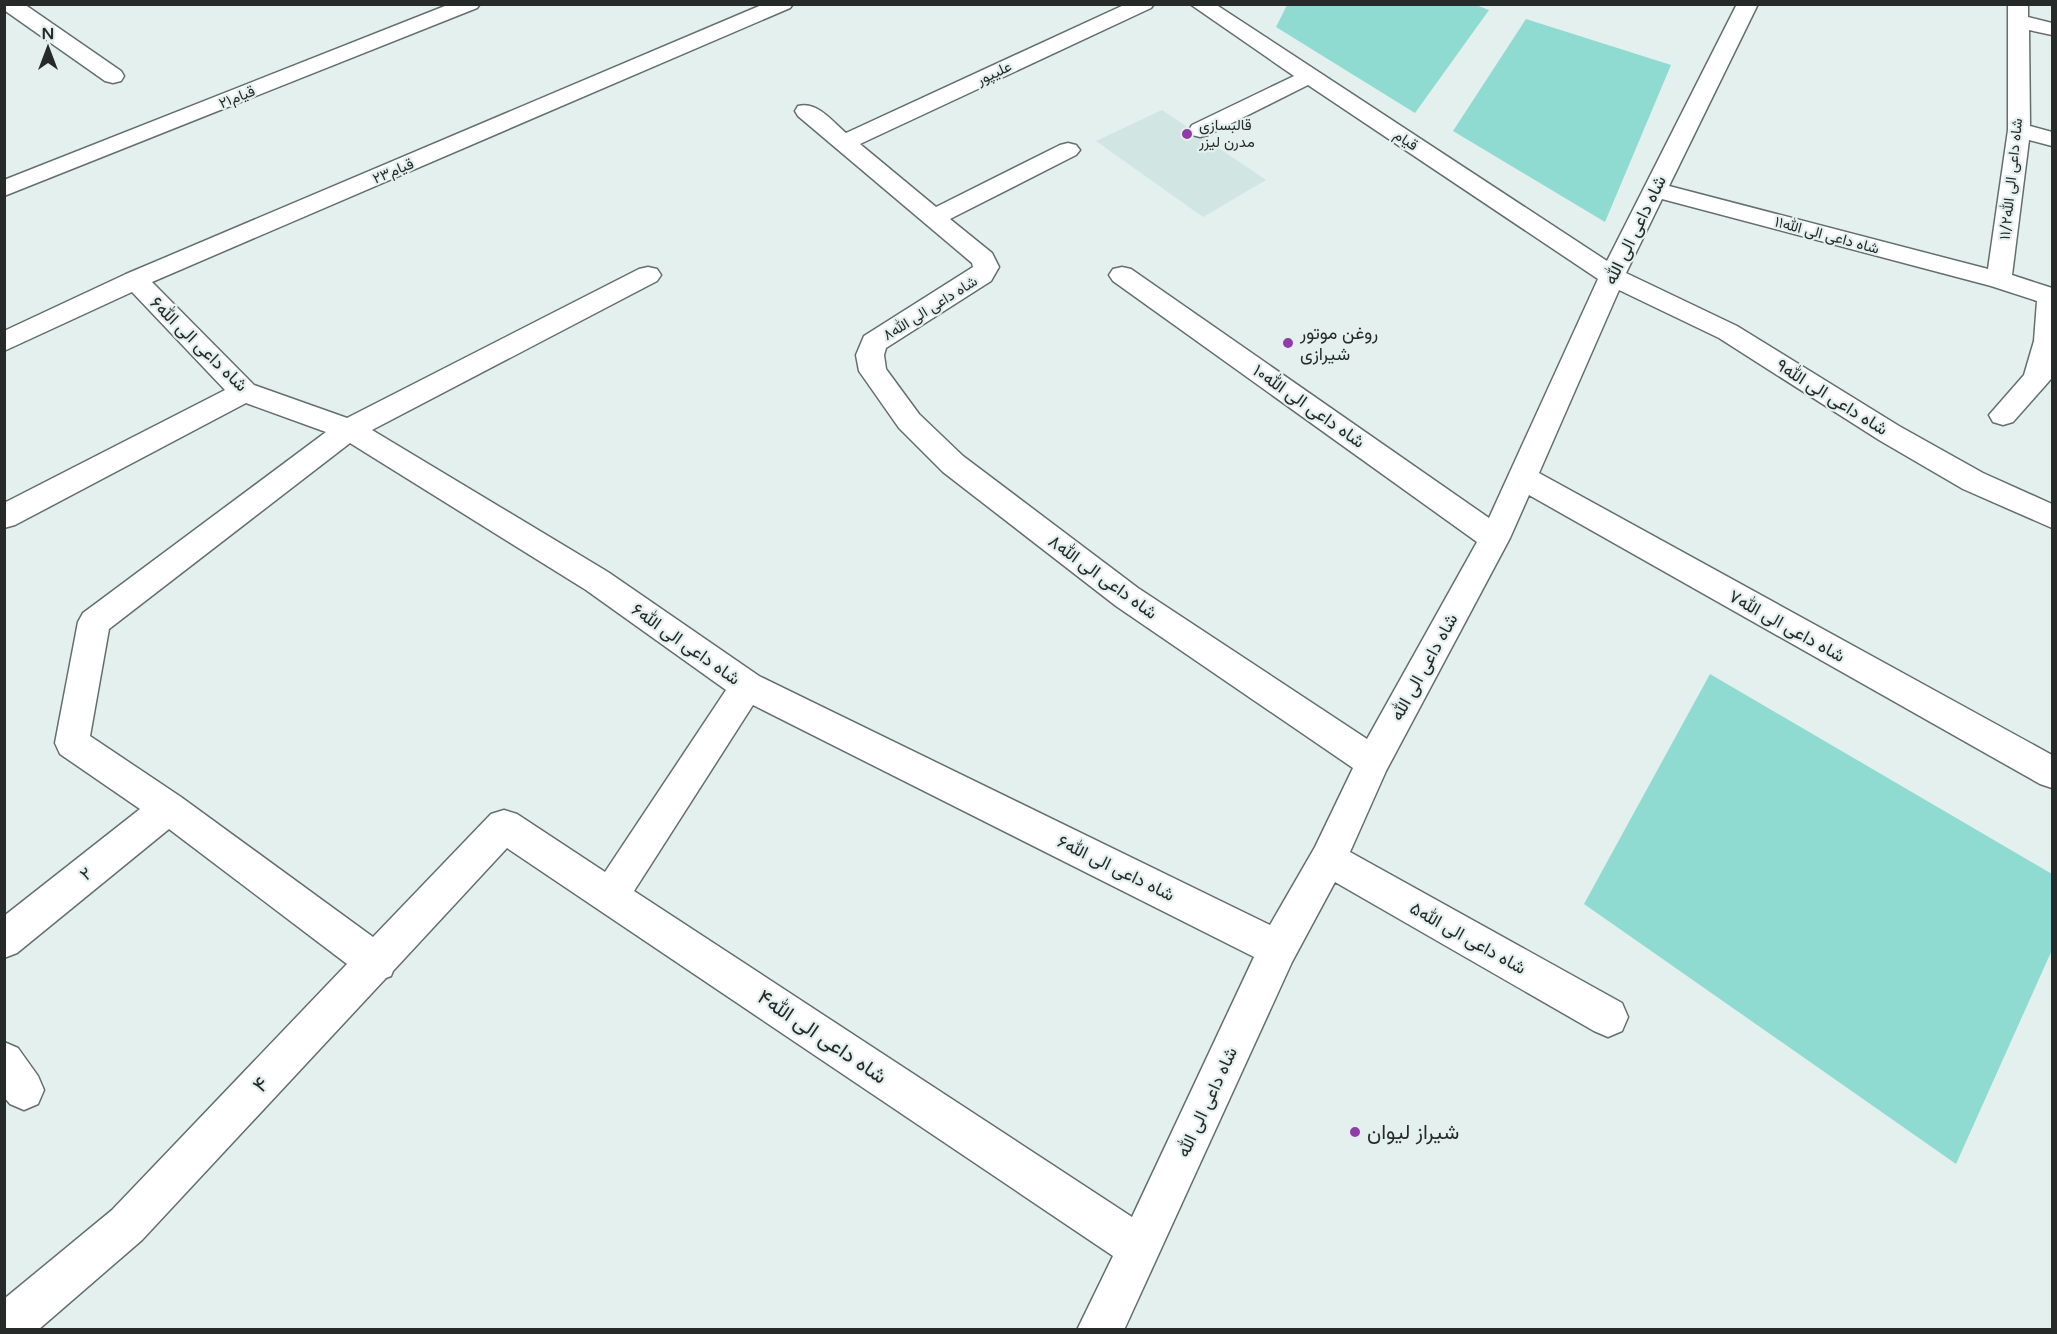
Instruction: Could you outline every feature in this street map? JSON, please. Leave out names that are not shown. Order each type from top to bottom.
[{"type":"street","points":[[10,4],[112,76]]},
{"type":"street","name":"قیام۲۱","points":[[4,189],[470,4]]},
{"type":"street","name":"قیام۲۳","points":[[4,342],[135,280],[783,4]]},
{"type":"street","name":"علیپور","points":[[844,142],[1144,4]]},
{"type":"street","name":"قیام","points":[[1200,4],[1612,276]]},
{"type":"street","name":"شاه داعی الی الله","points":[[1100,1329],[1140,1248],[1278,949],[1328,859],[1373,762],[1495,538],[1612,276],[1748,4]]},
{"type":"street","points":[[2019,13],[2052,29]]},
{"type":"street","name":"۱۱/۲شاه داعی الی الله","points":[[1999,280],[2019,130],[2019,13]]},
{"type":"street","points":[[1200,130],[1310,76]]},
{"type":"street","points":[[806,111],[935,217],[1068,150]]},
{"type":"street","points":[[2019,130],[2052,139]]},
{"type":"street","name":"شاه داعی الی الله۱۱","points":[[1655,190],[2052,296]]},
{"type":"street","name":"۸شاه داعی الی الله","points":[[870,355],[874,343],[982,275],[986,267],[983,259],[935,217]]},
{"type":"street","points":[[377,963],[168,808],[72,743],[94,622],[349,429],[648,275]]},
{"type":"street","name":"شاه داعی الی الله۱۰","points":[[1122,275],[1495,538]]},
{"type":"street","name":"شاه داعی الی الله۹","points":[[1612,276],[1728,332],[1889,433],[1973,481],[2052,517]]},
{"type":"street","name":"شاه داعی الی الله۶","points":[[135,280],[244,392],[349,429],[597,581],[747,686],[1278,949]]},
{"type":"street","points":[[2003,415],[2037,379],[2047,341],[2052,296]]},
{"type":"street","name":"شاه داعی الی الله۸","points":[[870,355],[873,371],[909,421],[953,464],[1128,597],[1373,762]]},
{"type":"street","points":[[4,517],[244,392]]},
{"type":"street","name":"شاه داعی الی الله۷","points":[[1523,478],[2052,773]]},
{"type":"street","points":[[610,896],[747,686]]},
{"type":"street","name":"۲","points":[[4,940],[168,808]]},
{"type":"street","name":"شاه داعی الی الله۴","points":[[504,826],[1140,1248]]},
{"type":"street","name":"۴","points":[[4,1329],[127,1225],[504,826]]},
{"type":"street","name":"شاه داعی الی الله۵","points":[[1328,859],[1608,1017]]},
{"type":"shaded area","points":[[1473,4],[1489,10],[1415,113],[1276,27],[1287,5]]},
{"type":"shaded area","points":[[1526,19],[1671,65],[1605,222],[1453,131]]},
{"type":"shaded area","name":"قالبسازی مدرن لیزر","points":[[1162,110],[1266,180],[1203,217],[1096,141]]},
{"type":"shaded area","points":[[1710,674],[2052,874],[2052,950],[1956,1164],[1584,904]]},
{"type":"place","name":"قالبسازی مدرن لیزر","points":[[1187,134]]},
{"type":"place","name":"روغن موتور شیرازی","points":[[1288,343]]},
{"type":"place","name":"شیراز لیوان","points":[[1355,1132]]}]
